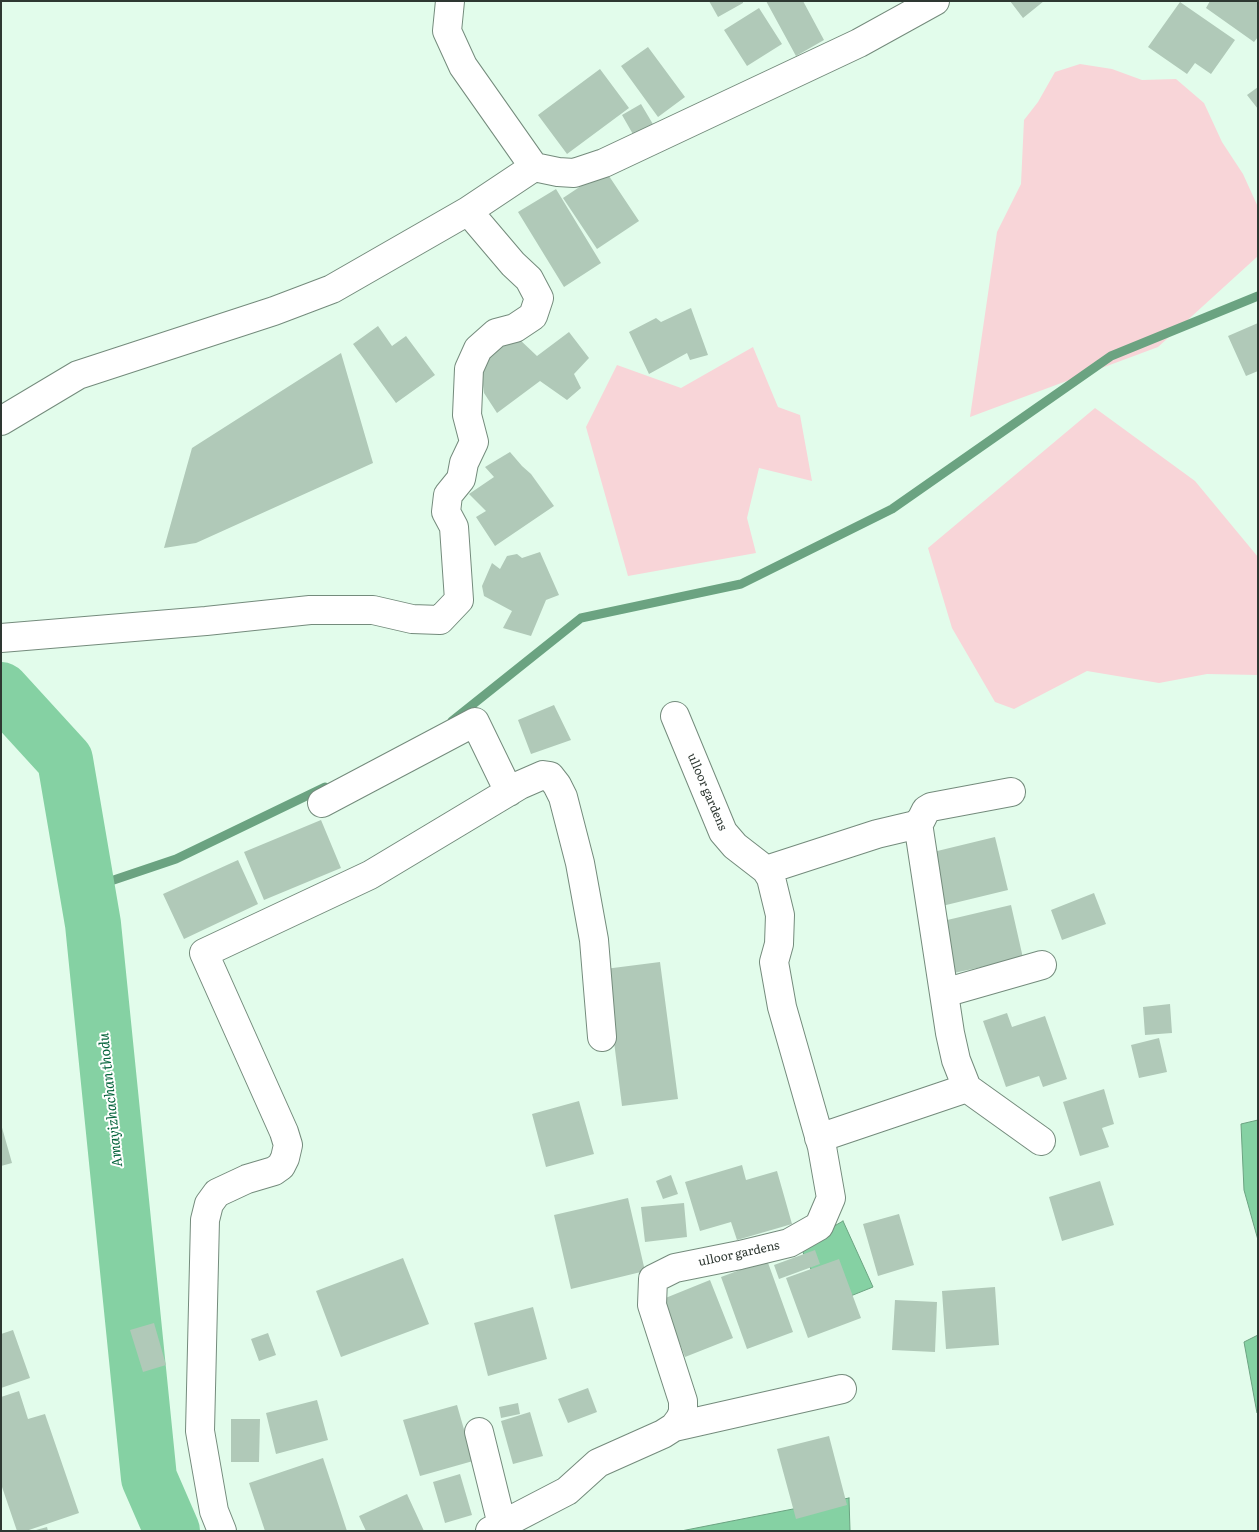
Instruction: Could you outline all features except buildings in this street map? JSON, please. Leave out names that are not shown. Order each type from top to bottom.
[{"type":"street","points":[[450,1],[447,31],[463,66],[534,167],[574,173],[604,163],[859,43],[935,1]]},
{"type":"street","points":[[1,422],[78,375],[282,308],[332,289],[468,211],[534,167]]},
{"type":"street","points":[[1,638],[206,621],[310,610],[373,610],[412,618],[440,620],[459,600],[454,527],[446,512],[448,495],[461,479],[464,463],[474,442],[467,415],[469,369],[478,349],[496,333],[515,328],[533,316],[539,298],[528,279],[468,211]]},
{"type":"street","name":"ulloor gardens","points":[[674,1426],[683,1412],[684,1401],[652,1305],[653,1279],[675,1268],[789,1243],[819,1226],[831,1198],[820,1138],[782,1007],[774,962],[779,944],[780,915],[771,878],[766,870],[735,846],[723,832],[675,716]]},
{"type":"street","points":[[322,803],[475,722],[509,792]]},
{"type":"street","points":[[222,1531],[214,1511],[200,1431],[205,1220],[209,1204],[217,1193],[247,1179],[274,1171],[286,1158],[288,1145],[284,1132],[204,953],[370,875],[509,792],[545,775],[550,776],[563,797],[580,863],[594,940],[602,1036]]},
{"type":"street","points":[[1011,792],[931,806],[923,813],[918,823],[950,1033],[956,1060],[967,1088],[1040,1141]]},
{"type":"street","points":[[766,870],[918,823]]},
{"type":"street","points":[[944,992],[1042,965]]},
{"type":"street","points":[[820,1138],[967,1088]]},
{"type":"street","points":[[479,1432],[496,1528],[567,1491],[598,1463],[663,1434],[674,1426],[842,1389]]},
{"type":"shaded area","points":[[1080,64],[1112,69],[1142,80],[1176,79],[1204,103],[1222,142],[1243,174],[1258,207],[1258,256],[1158,347],[970,417],[997,232],[1021,184],[1024,120],[1038,102],[1055,72]]},
{"type":"shaded area","points":[[753,347],[778,407],[800,415],[812,481],[759,468],[747,518],[756,553],[628,576],[586,427],[617,365],[681,388]]},
{"type":"shaded area","points":[[1095,408],[1195,481],[1258,557],[1258,675],[1207,674],[1159,683],[1087,671],[1014,709],[995,702],[952,628],[928,548]]},
{"type":"shaded area","points":[[1258,1120],[1258,1240],[1244,1190],[1241,1124]]},
{"type":"shaded area","points":[[843,1221],[873,1287],[828,1305],[800,1246]]},
{"type":"shaded area","points":[[1258,1335],[1258,1412],[1257,1413],[1244,1342]]},
{"type":"shaded area","points":[[849,1498],[850,1531],[681,1531]]},
{"type":"waterway","points":[[452,721],[581,618],[741,584],[892,509],[1111,356],[1258,296]]},
{"type":"waterway","name":"Amayizhachan thodu","points":[[1,690],[65,760],[93,924],[149,1478],[172,1531]]},
{"type":"waterway","points":[[87,889],[176,859],[325,787]]}]
